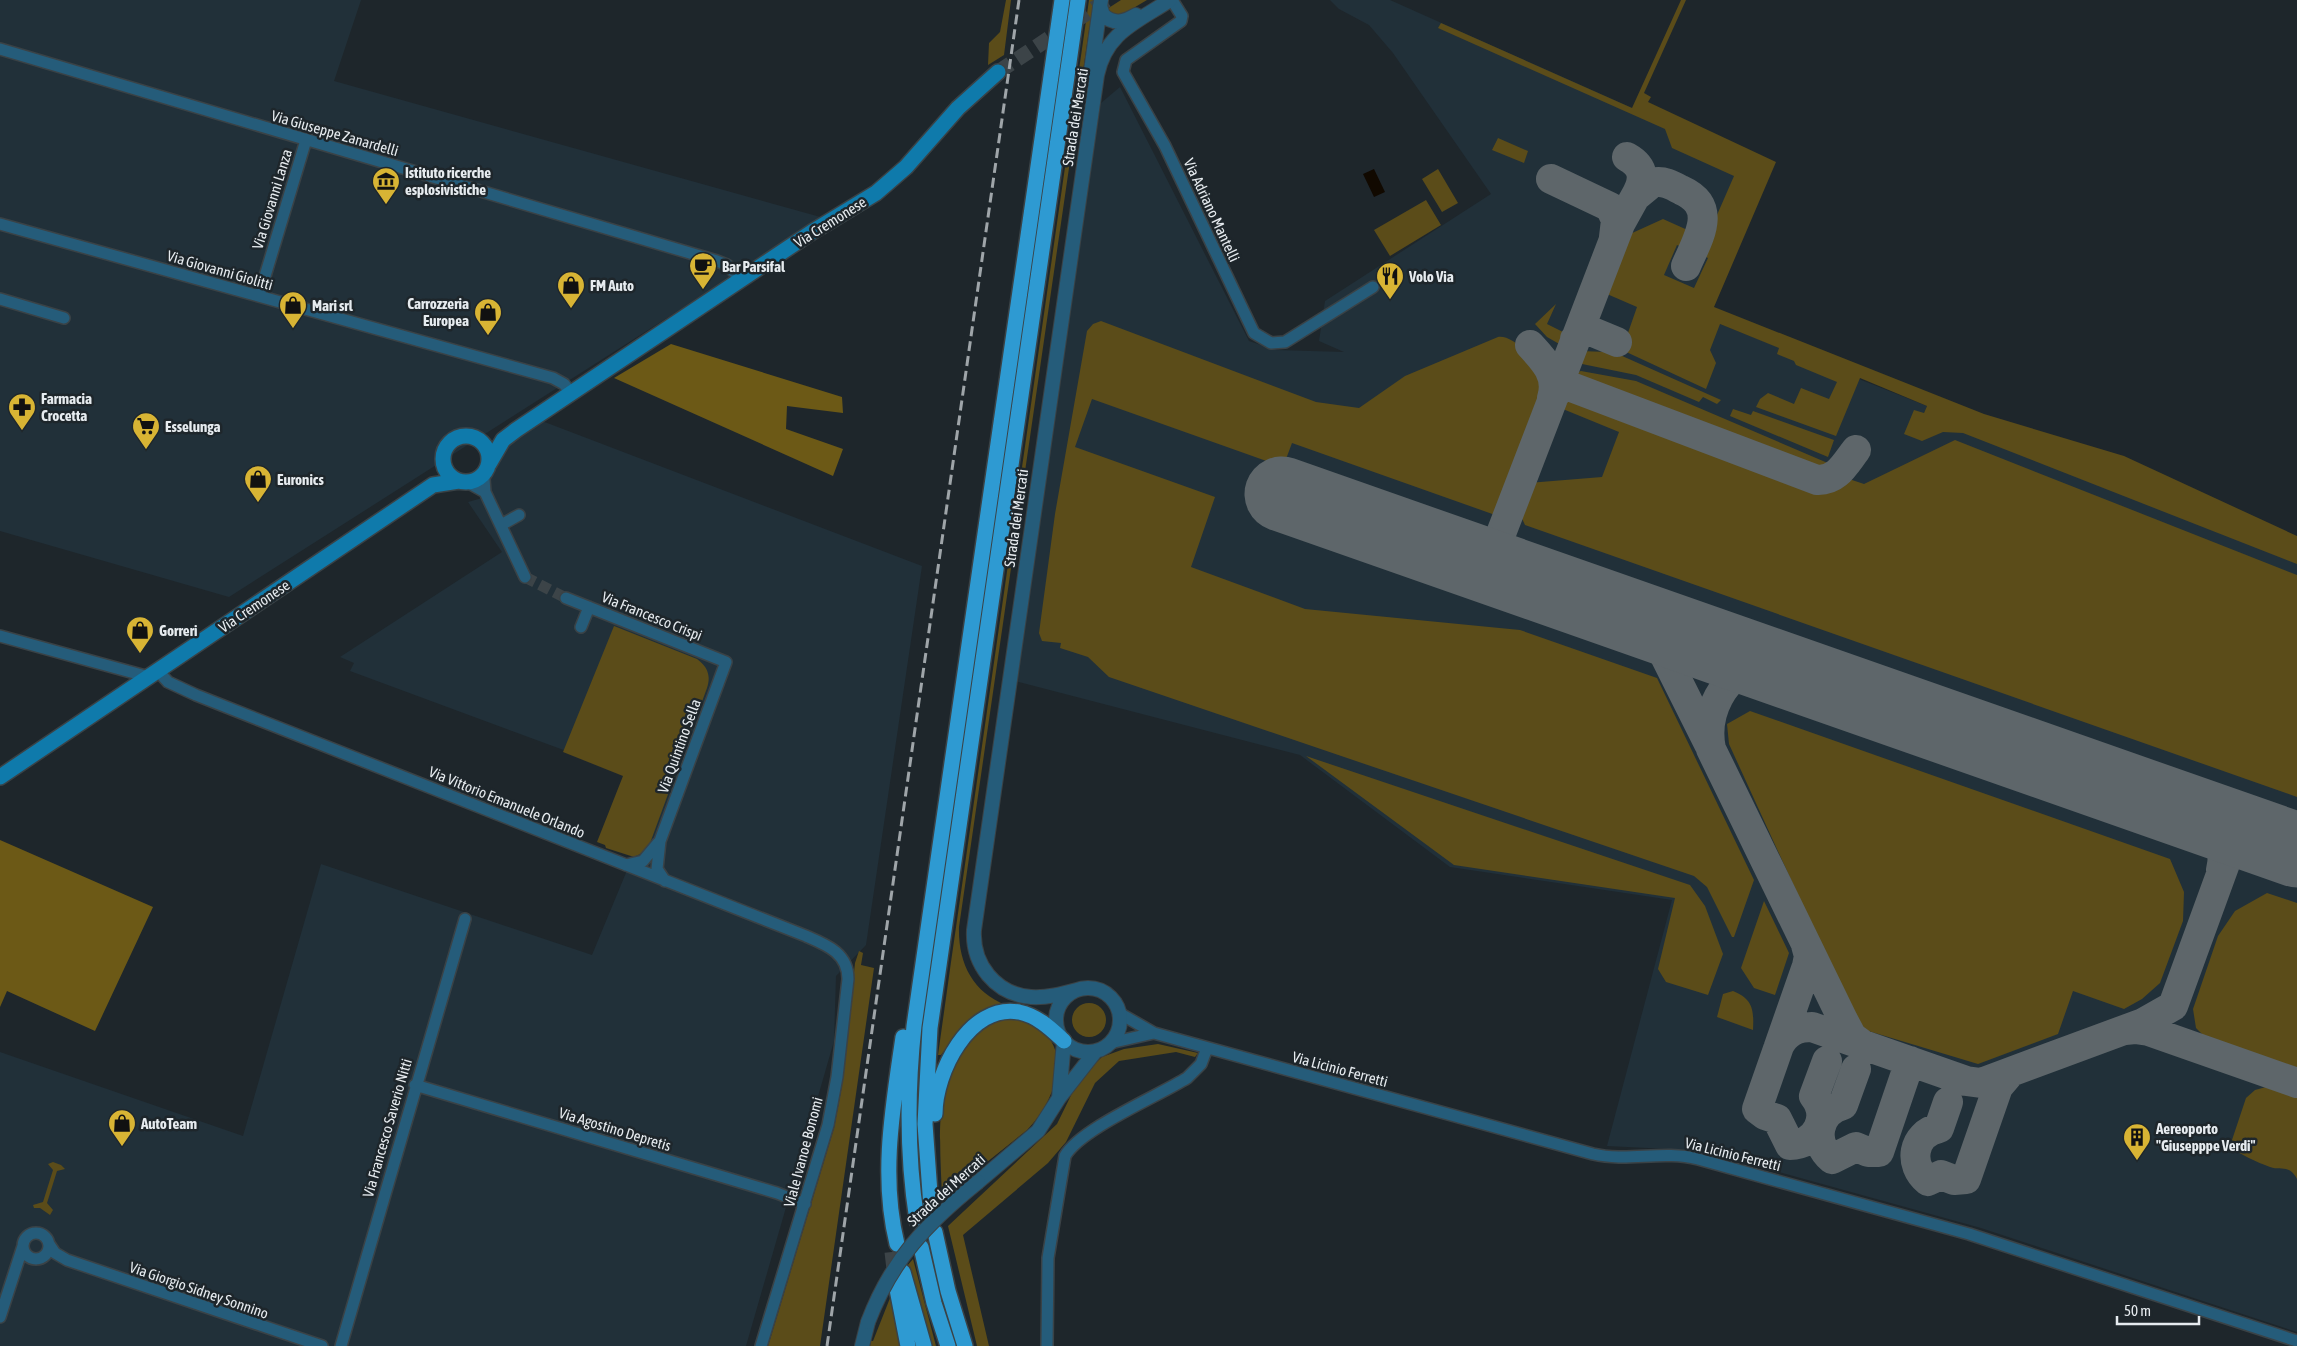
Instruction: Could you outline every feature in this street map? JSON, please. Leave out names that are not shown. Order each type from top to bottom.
[{"type":"highway","points":[[917,1221],[910,1147],[910,1075],[929,924],[1062,0]]},
{"type":"highway","points":[[1061,1037],[1036,1019],[1012,1012],[999,1014],[982,1022],[956,1046],[945,1065],[936,1094],[931,1207],[925,1124],[930,1028],[1078,0]]},
{"type":"highway","points":[[895,1248],[889,1160],[893,1106],[911,990],[929,924]]},
{"type":"highway","points":[[935,1232],[948,1291],[965,1346]]},
{"type":"highway","points":[[921,1247],[933,1297],[948,1346]]},
{"type":"highway","points":[[908,1346],[900,1278],[924,1346]]},
{"type":"main road","name":"Via Cremonese","points":[[516,430],[890,182],[969,97],[998,72]]},
{"type":"main road","points":[[516,430],[502,440],[488,467],[474,481],[433,485],[445,449],[455,438],[494,435],[516,430]]},
{"type":"main road","points":[[470,436],[483,442],[490,456],[488,467]]},
{"type":"main road","points":[[443,457],[447,472],[463,482]]},
{"type":"main road","name":"Via Cremonese","points":[[0,777],[433,485]]},
{"type":"street","points":[[1101,3],[1105,17],[1119,22],[1129,19],[1160,0]]},
{"type":"street","name":"Strada dei Mercati","points":[[1119,1013],[1115,1003],[1103,992],[1088,988],[1036,997],[1022,996],[1004,989],[988,976],[980,963],[974,944],[974,930],[1097,75],[1103,54],[1114,38],[1171,0]]},
{"type":"street","name":"Via Adriano Mantelli","points":[[1171,0],[1182,16],[1181,20],[1126,60],[1123,72],[1165,146],[1254,333],[1271,343],[1285,342],[1373,286]]},
{"type":"street","name":"Strada dei Mercati","points":[[1095,1052],[1078,1051],[1061,1037],[1053,1023],[1041,1013],[1003,996],[985,983],[973,965],[966,935],[1101,3]]},
{"type":"street","name":"Via Giuseppe Zanardelli","points":[[0,49],[717,261],[727,265],[742,279]]},
{"type":"street","name":"Via Giovanni Lanza","points":[[259,296],[306,140]]},
{"type":"street","name":"Via Giovanni Giolitti","points":[[0,224],[552,378],[564,384],[572,393]]},
{"type":"street","points":[[0,299],[64,318]]},
{"type":"street","points":[[488,467],[484,479],[485,492],[525,577]]},
{"type":"street","points":[[463,482],[485,492]]},
{"type":"street","points":[[501,525],[519,515]]},
{"type":"street","name":"Via Francesco Crispi","points":[[566,598],[726,662]]},
{"type":"street","points":[[581,627],[589,606]]},
{"type":"street","points":[[0,636],[153,674]]},
{"type":"street","name":"Via Quintino Sella","points":[[669,883],[661,878],[657,869],[660,840],[726,662]]},
{"type":"street","name":"Via Vittorio Emanuele Orlando","points":[[153,674],[196,695],[814,940],[832,949],[844,961]]},
{"type":"street","name":"Via Quintino Sella","points":[[620,864],[632,865],[643,862],[660,840]]},
{"type":"street","name":"Via Francesco Saverio Nitti","points":[[341,1346],[415,1085],[465,919]]},
{"type":"street","name":"Viale Ivanoe Bonomi","points":[[761,1346],[805,1204],[833,1103],[848,984],[848,970],[844,961]]},
{"type":"street","name":"Strada dei Mercati","points":[[1059,1098],[1061,1037],[1057,1012],[1065,999],[1077,990]]},
{"type":"street","points":[[1110,1044],[1120,1024],[1119,1013]]},
{"type":"street","name":"Via Licinio Ferretti","points":[[1119,1013],[1154,1033],[1598,1154],[1629,1158],[1679,1156],[1698,1159],[1969,1234],[2297,1342]]},
{"type":"street","points":[[1110,1044],[1154,1033]]},
{"type":"street","name":"Strada dei Mercati","points":[[862,1346],[868,1322],[884,1284],[910,1245],[930,1223],[1038,1131],[1059,1098],[1095,1052],[1110,1044]]},
{"type":"street","points":[[1047,1346],[1048,1258],[1065,1156],[1075,1143],[1086,1135],[1188,1078],[1201,1064],[1207,1048]]},
{"type":"street","name":"Via Agostino Depretis","points":[[415,1085],[777,1193],[805,1204]]},
{"type":"street","points":[[0,1317],[13,1278],[27,1238],[34,1234],[43,1236],[49,1244],[46,1254],[13,1278]]},
{"type":"street","name":"Via Giorgio Sidney Sonnino","points":[[49,1244],[55,1253],[67,1260],[322,1346]]},
{"type":"street","points":[[24,1246],[26,1253],[38,1259]]},
{"type":"street","name":"Via Giorgio Sidney Sonnino","points":[[38,1259],[67,1260]]},
{"type":"shaded area","points":[[0,0],[361,0],[334,81],[824,218],[229,597],[0,531]]},
{"type":"shaded area","points":[[1006,0],[1011,0],[1004,55],[988,65],[989,43],[1000,32]]},
{"type":"shaded area","points":[[1089,0],[1097,0],[1092,30],[1089,30],[959,927],[961,952],[969,974],[984,992],[1006,1005],[951,1042],[941,1055],[938,1055],[951,962]]},
{"type":"shaded area","points":[[1121,0],[1147,0],[1120,16],[1110,13],[1107,9]]},
{"type":"shaded area","points":[[1330,0],[1390,0],[1769,169],[1705,318],[1927,406],[1924,413],[2297,556],[2297,1332],[1981,1228],[1707,1152],[1701,1146],[1692,1144],[1688,1150],[1607,1146],[1672,900],[1450,867],[1300,755],[1015,681],[1072,278],[1101,103],[1120,87],[1249,341],[1276,350],[1344,352],[1319,341],[1325,301],[1491,194],[1393,53],[1369,25],[1339,9]]},
{"type":"shaded area","points":[[1681,0],[1686,0],[1644,93],[1651,97],[1648,102],[1776,162],[1714,307],[1984,414],[2124,456],[2297,536],[2297,564],[1963,433],[1943,432],[1922,441],[1904,434],[1914,410],[1924,413],[1927,406],[1860,378],[1836,436],[1756,407],[1760,399],[1768,393],[1794,404],[1801,388],[1829,399],[1837,382],[1796,365],[1794,361],[1777,354],[1779,348],[1720,324],[1710,350],[1716,363],[1706,389],[1622,350],[1637,307],[1607,294],[1630,234],[1663,219],[1692,232],[1684,248],[1677,245],[1664,275],[1694,288],[1708,258],[1700,254],[1734,176],[1672,148],[1665,129],[1438,28],[1441,23],[1632,108]]},
{"type":"shaded area","points":[[1498,138],[1528,151],[1524,163],[1492,150]]},
{"type":"shaded area","points":[[1374,169],[1385,192],[1374,197],[1363,174]]},
{"type":"shaded area","points":[[1438,169],[1458,203],[1442,212],[1422,179]]},
{"type":"shaded area","points":[[1426,200],[1441,225],[1390,256],[1374,230]]},
{"type":"shaded area","points":[[1556,304],[1547,324],[1567,334],[1561,345],[1547,337],[1535,324]]},
{"type":"shaded area","points":[[1101,321],[1316,402],[1359,408],[1405,376],[1498,337],[1513,341],[1521,347],[1542,372],[1547,388],[1498,516],[1292,443],[1283,467],[1092,399],[1075,447],[1215,497],[1191,567],[1305,609],[1520,630],[1657,678],[1754,880],[1734,937],[1732,937],[1707,887],[1694,876],[1109,677],[1088,657],[1060,648],[1061,643],[1042,641],[1039,633],[1055,514],[1087,331],[1093,324]]},
{"type":"shaded area","points":[[671,344],[842,397],[843,413],[787,406],[786,429],[843,449],[833,476],[614,378]]},
{"type":"shaded area","points":[[1580,351],[1608,352],[1619,357],[1620,355],[1721,400],[1717,404],[1703,397],[1699,402],[1636,375],[1576,362]]},
{"type":"shaded area","points":[[1581,371],[1636,381],[1837,467],[1827,474],[1814,475],[1568,381],[1575,373]]},
{"type":"shaded area","points":[[1574,391],[1816,484],[1833,487],[1843,477],[1864,484],[1955,440],[2297,575],[2297,797],[1525,525],[1518,510],[1528,483],[1602,477],[1619,432],[1558,407],[1563,393]]},
{"type":"shaded area","points":[[1733,409],[1751,415],[1753,411],[1834,440],[1828,457],[1730,416]]},
{"type":"shaded area","points":[[542,421],[922,566],[866,945],[836,976],[834,1041],[746,1346],[0,1346],[0,1052],[243,1136],[321,864],[592,955],[635,851],[626,773],[350,671],[354,663],[340,657],[502,552],[468,502],[482,498],[501,448]]},
{"type":"shaded area","points":[[614,626],[697,659],[704,665],[709,680],[649,846],[646,851],[634,857],[606,848],[605,845],[597,842],[623,776],[563,752]]},
{"type":"shaded area","points":[[1750,711],[2170,859],[2184,892],[2183,921],[2160,983],[2142,999],[2124,1009],[2073,991],[2058,1034],[1978,1064],[1865,1030],[1850,1009],[1729,744],[1727,724]]},
{"type":"shaded area","points":[[1306,756],[1690,885],[1705,906],[1723,954],[1708,995],[1666,982],[1658,969],[1675,898],[1454,865]]},
{"type":"shaded area","points":[[0,840],[153,907],[95,1031],[7,991],[0,1007]]},
{"type":"shaded area","points":[[2267,893],[2297,903],[2297,1070],[2205,1037],[2196,1028],[2193,1009],[2218,936],[2235,911]]},
{"type":"shaded area","points":[[1764,901],[1789,953],[1775,995],[1754,988],[1741,968]]},
{"type":"shaded area","points":[[859,951],[863,953],[861,965],[874,968],[820,1346],[768,1346],[834,1128],[841,1091],[855,963]]},
{"type":"shaded area","points":[[1733,991],[1745,998],[1751,1006],[1753,1030],[1717,1017],[1723,994]]},
{"type":"shaded area","points":[[1089,1003],[1101,1008],[1106,1020],[1101,1032],[1089,1037],[1077,1032],[1072,1020],[1077,1008]]},
{"type":"shaded area","points":[[1005,1018],[1020,1018],[1031,1022],[1051,1041],[1056,1053],[1057,1067],[1051,1095],[1036,1120],[1027,1130],[942,1198],[941,1120],[944,1094],[951,1070],[962,1049],[980,1031]]},
{"type":"shaded area","points":[[1158,1044],[1198,1053],[1195,1057],[1176,1052],[1119,1061],[1095,1083],[1066,1142],[1048,1163],[963,1235],[989,1346],[977,1346],[948,1226],[1057,1124],[1080,1077],[1102,1057],[1124,1049]]},
{"type":"shaded area","points":[[2266,1087],[2297,1098],[2297,1179],[2291,1171],[2260,1163],[2230,1146],[2246,1098],[2255,1090]]},
{"type":"shaded area","points":[[53,1162],[65,1169],[57,1171],[47,1203],[53,1210],[50,1215],[40,1208],[34,1208],[33,1205],[43,1202],[53,1170],[48,1164]]},
{"type":"shaded area","points":[[913,1259],[936,1346],[930,1346],[907,1266]]},
{"type":"shaded area","points":[[892,1293],[903,1346],[870,1346],[871,1341],[873,1341]]},
{"type":"taxiway","points":[[1627,157],[1637,165],[1642,174],[1642,180],[1635,197]]},
{"type":"taxiway","points":[[1551,179],[1610,207],[1616,220],[1614,237]]},
{"type":"taxiway","points":[[1520,577],[1513,574],[1501,558],[1499,545],[1502,531],[1620,224],[1635,197],[1652,183],[1664,183],[1674,186],[1693,197],[1700,205],[1702,214],[1700,234],[1686,266]]},
{"type":"taxiway","points":[[1575,339],[1580,333],[1588,330],[1617,342]]},
{"type":"taxiway","points":[[1530,345],[1541,357],[1552,376],[1554,383],[1552,398]]},
{"type":"taxiway","points":[[1552,399],[1560,387],[1566,385],[1817,480],[1824,480],[1835,475],[1856,450]]},
{"type":"taxiway","points":[[1591,602],[1638,626],[1661,648],[1709,744]]},
{"type":"taxiway","points":[[1787,671],[1760,667],[1735,677],[1726,686],[1713,709],[1710,723],[1711,749],[1843,1020],[1852,1037],[1863,1045]]},
{"type":"taxiway","points":[[2193,814],[2208,824],[2218,837],[2222,852],[2221,870]]},
{"type":"taxiway","points":[[1779,1046],[1792,1031],[1812,1027],[1966,1081],[1981,1083],[2143,1023],[2173,1006],[2227,858],[2238,848],[2250,843],[2278,844]]},
{"type":"taxiway","points":[[1806,945],[1809,956],[1807,966],[1757,1109],[1765,1115],[1777,1119],[1790,1145],[1799,1144],[1807,1140],[1814,1135],[1818,1128],[1821,1121],[1821,1113],[1819,1104],[1814,1096],[1827,1061]]},
{"type":"taxiway","points":[[2125,1030],[2149,1031],[2297,1083]]},
{"type":"taxiway","points":[[1856,1069],[1843,1105],[1828,1114],[1820,1129],[1822,1145],[1832,1159],[1856,1147],[1868,1152],[1879,1152],[1910,1061]]},
{"type":"taxiway","points":[[1948,1102],[1939,1128],[1930,1131],[1918,1143],[1916,1151],[1917,1167],[1928,1181],[1941,1175],[1954,1180],[1966,1179],[1998,1087],[2009,1074]]},
{"type":"runway","points":[[1282,494],[2297,850]]},
{"type":"tunnel","points":[[998,72],[1107,0]]},
{"type":"tunnel","points":[[525,577],[566,598]]},
{"type":"tunnel","points":[[892,1252],[895,1278]]},
{"type":"railway","points":[[827,1346],[1019,0]]},
{"type":"place","name":"Istituto ricerche esplosivistiche","points":[[386,205]]},
{"type":"place","name":"Bar Parsifal","points":[[703,290]]},
{"type":"place","name":"Volo Via","points":[[1390,300]]},
{"type":"place","name":"FM Auto","points":[[571,309]]},
{"type":"place","name":"Mari srl","points":[[293,329]]},
{"type":"place","name":"Carrozzeria Europea","points":[[488,336]]},
{"type":"place","name":"Farmacia Crocetta","points":[[22,431]]},
{"type":"place","name":"Esselunga","points":[[146,450]]},
{"type":"place","name":"Euronics","points":[[258,503]]},
{"type":"place","name":"Gorreri","points":[[140,654]]},
{"type":"place","name":"AutoTeam","points":[[122,1147]]},
{"type":"place","name":"Aereoporto \"Giusepppe Verdi\"","points":[[2137,1161]]}]
